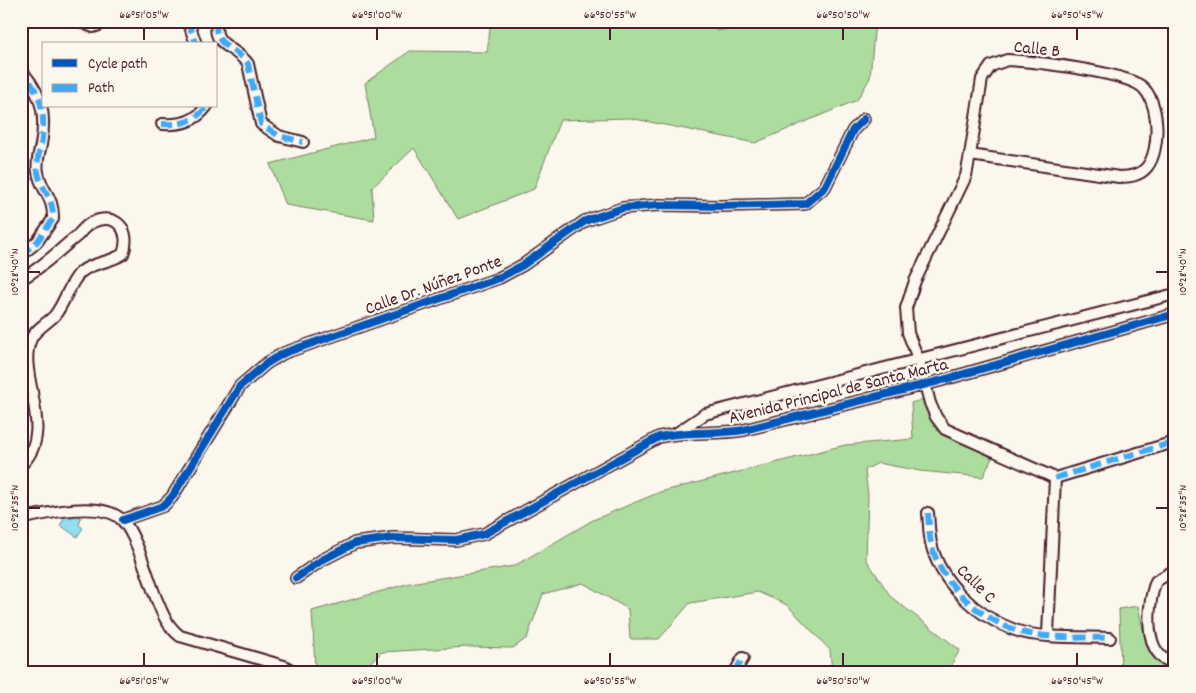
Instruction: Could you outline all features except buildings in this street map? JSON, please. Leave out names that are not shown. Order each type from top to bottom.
[{"type":"street","points":[[79,21],[93,27],[99,26],[101,21]]},
{"type":"street","points":[[188,21],[195,42]]},
{"type":"street","points":[[218,21],[216,35],[220,41],[244,57],[248,64],[261,124],[279,136],[304,142]]},
{"type":"street","name":"Calle B","points":[[925,384],[906,322],[909,297],[966,176],[979,87],[985,72],[999,62],[1018,61],[1122,76],[1143,87],[1155,108],[1157,120],[1151,160],[1146,169],[1130,177],[970,155]]},
{"type":"street","points":[[25,75],[37,89],[42,107]]},
{"type":"street","points":[[21,255],[37,242],[53,220],[51,198],[38,173],[37,159],[43,128],[42,108]]},
{"type":"street","points":[[162,124],[185,124],[202,113],[206,108]]},
{"type":"street","name":"Calle Dr. Núñez Ponte","points":[[123,520],[163,506],[172,497],[240,386],[267,363],[284,353],[499,278],[523,265],[585,221],[614,210],[659,204],[729,206],[804,204],[824,187],[852,130],[864,119]]},
{"type":"street","points":[[21,279],[32,273],[89,224],[108,219],[117,222],[124,229],[127,237],[123,254],[114,260],[80,272],[55,315],[31,339],[27,365],[36,409],[36,425],[30,454],[21,465]]},
{"type":"street","name":"Avenida Principal de Santa Marta","points":[[676,433],[705,414],[919,361],[1175,294]]},
{"type":"street","name":"Avenida Principal de Santa Marta","points":[[296,578],[322,560],[355,543],[393,538],[456,540],[484,534],[659,437],[676,433],[712,434],[744,430],[925,384],[1175,314]]},
{"type":"street","points":[[925,384],[933,410],[945,428],[1055,478],[1171,444]]},
{"type":"street","points":[[1048,634],[1055,478]]},
{"type":"street","points":[[21,519],[82,509],[99,509],[116,515],[123,520],[132,536],[166,621],[175,632],[180,636],[284,666],[295,672]]},
{"type":"street","name":"Calle C","points":[[928,513],[931,544],[940,567],[950,584],[987,615],[1016,630],[1110,638]]},
{"type":"street","points":[[1175,570],[1156,581],[1148,610],[1153,643],[1158,654],[1167,662],[1175,664]]},
{"type":"street","points":[[734,672],[743,658]]},
{"type":"green space","points":[[491,21],[705,21],[717,31],[775,21],[875,21],[870,78],[857,100],[755,143],[630,118],[560,120],[534,189],[458,219],[414,148],[372,188],[374,220],[286,205],[270,164],[374,137],[365,83],[410,51],[487,52]]},
{"type":"green space","points":[[922,400],[937,428],[992,458],[983,477],[920,471],[878,463],[865,470],[868,495],[866,559],[891,597],[960,650],[947,672],[832,672],[830,650],[787,605],[758,592],[690,603],[659,639],[630,639],[628,609],[583,583],[543,594],[527,638],[513,648],[469,647],[382,652],[363,669],[315,667],[312,611],[410,583],[514,566],[593,520],[660,492],[845,445],[913,439],[911,403]]},
{"type":"green space","points":[[1138,606],[1147,647],[1165,671],[1171,672],[1121,672],[1119,609]]},
{"type":"water","points":[[76,515],[81,518],[79,525],[83,528],[77,537],[60,525],[66,516],[71,519]]},
{"type":"marked path","points":[[188,21],[195,42]]},
{"type":"marked path","points":[[218,21],[217,36],[248,64],[261,124],[279,136],[303,142]]},
{"type":"marked path","points":[[21,255],[37,242],[53,219],[53,211],[37,168],[43,125],[42,108],[36,91],[25,75]]},
{"type":"marked path","points":[[162,124],[175,124],[187,121],[198,116],[205,108]]},
{"type":"marked path","points":[[1055,478],[1171,443]]},
{"type":"marked path","points":[[928,513],[931,543],[943,572],[962,597],[988,617],[1015,630],[1036,635],[1110,638]]},
{"type":"marked path","points":[[735,672],[743,658]]},
{"type":"cycle path","points":[[123,520],[163,506],[172,497],[240,386],[267,363],[284,353],[499,278],[523,265],[585,221],[623,208],[659,205],[805,204],[825,187],[853,130],[864,119]]},
{"type":"cycle path","points":[[296,578],[322,560],[355,543],[393,538],[456,540],[484,534],[659,437],[744,430],[939,381],[1175,314]]}]
